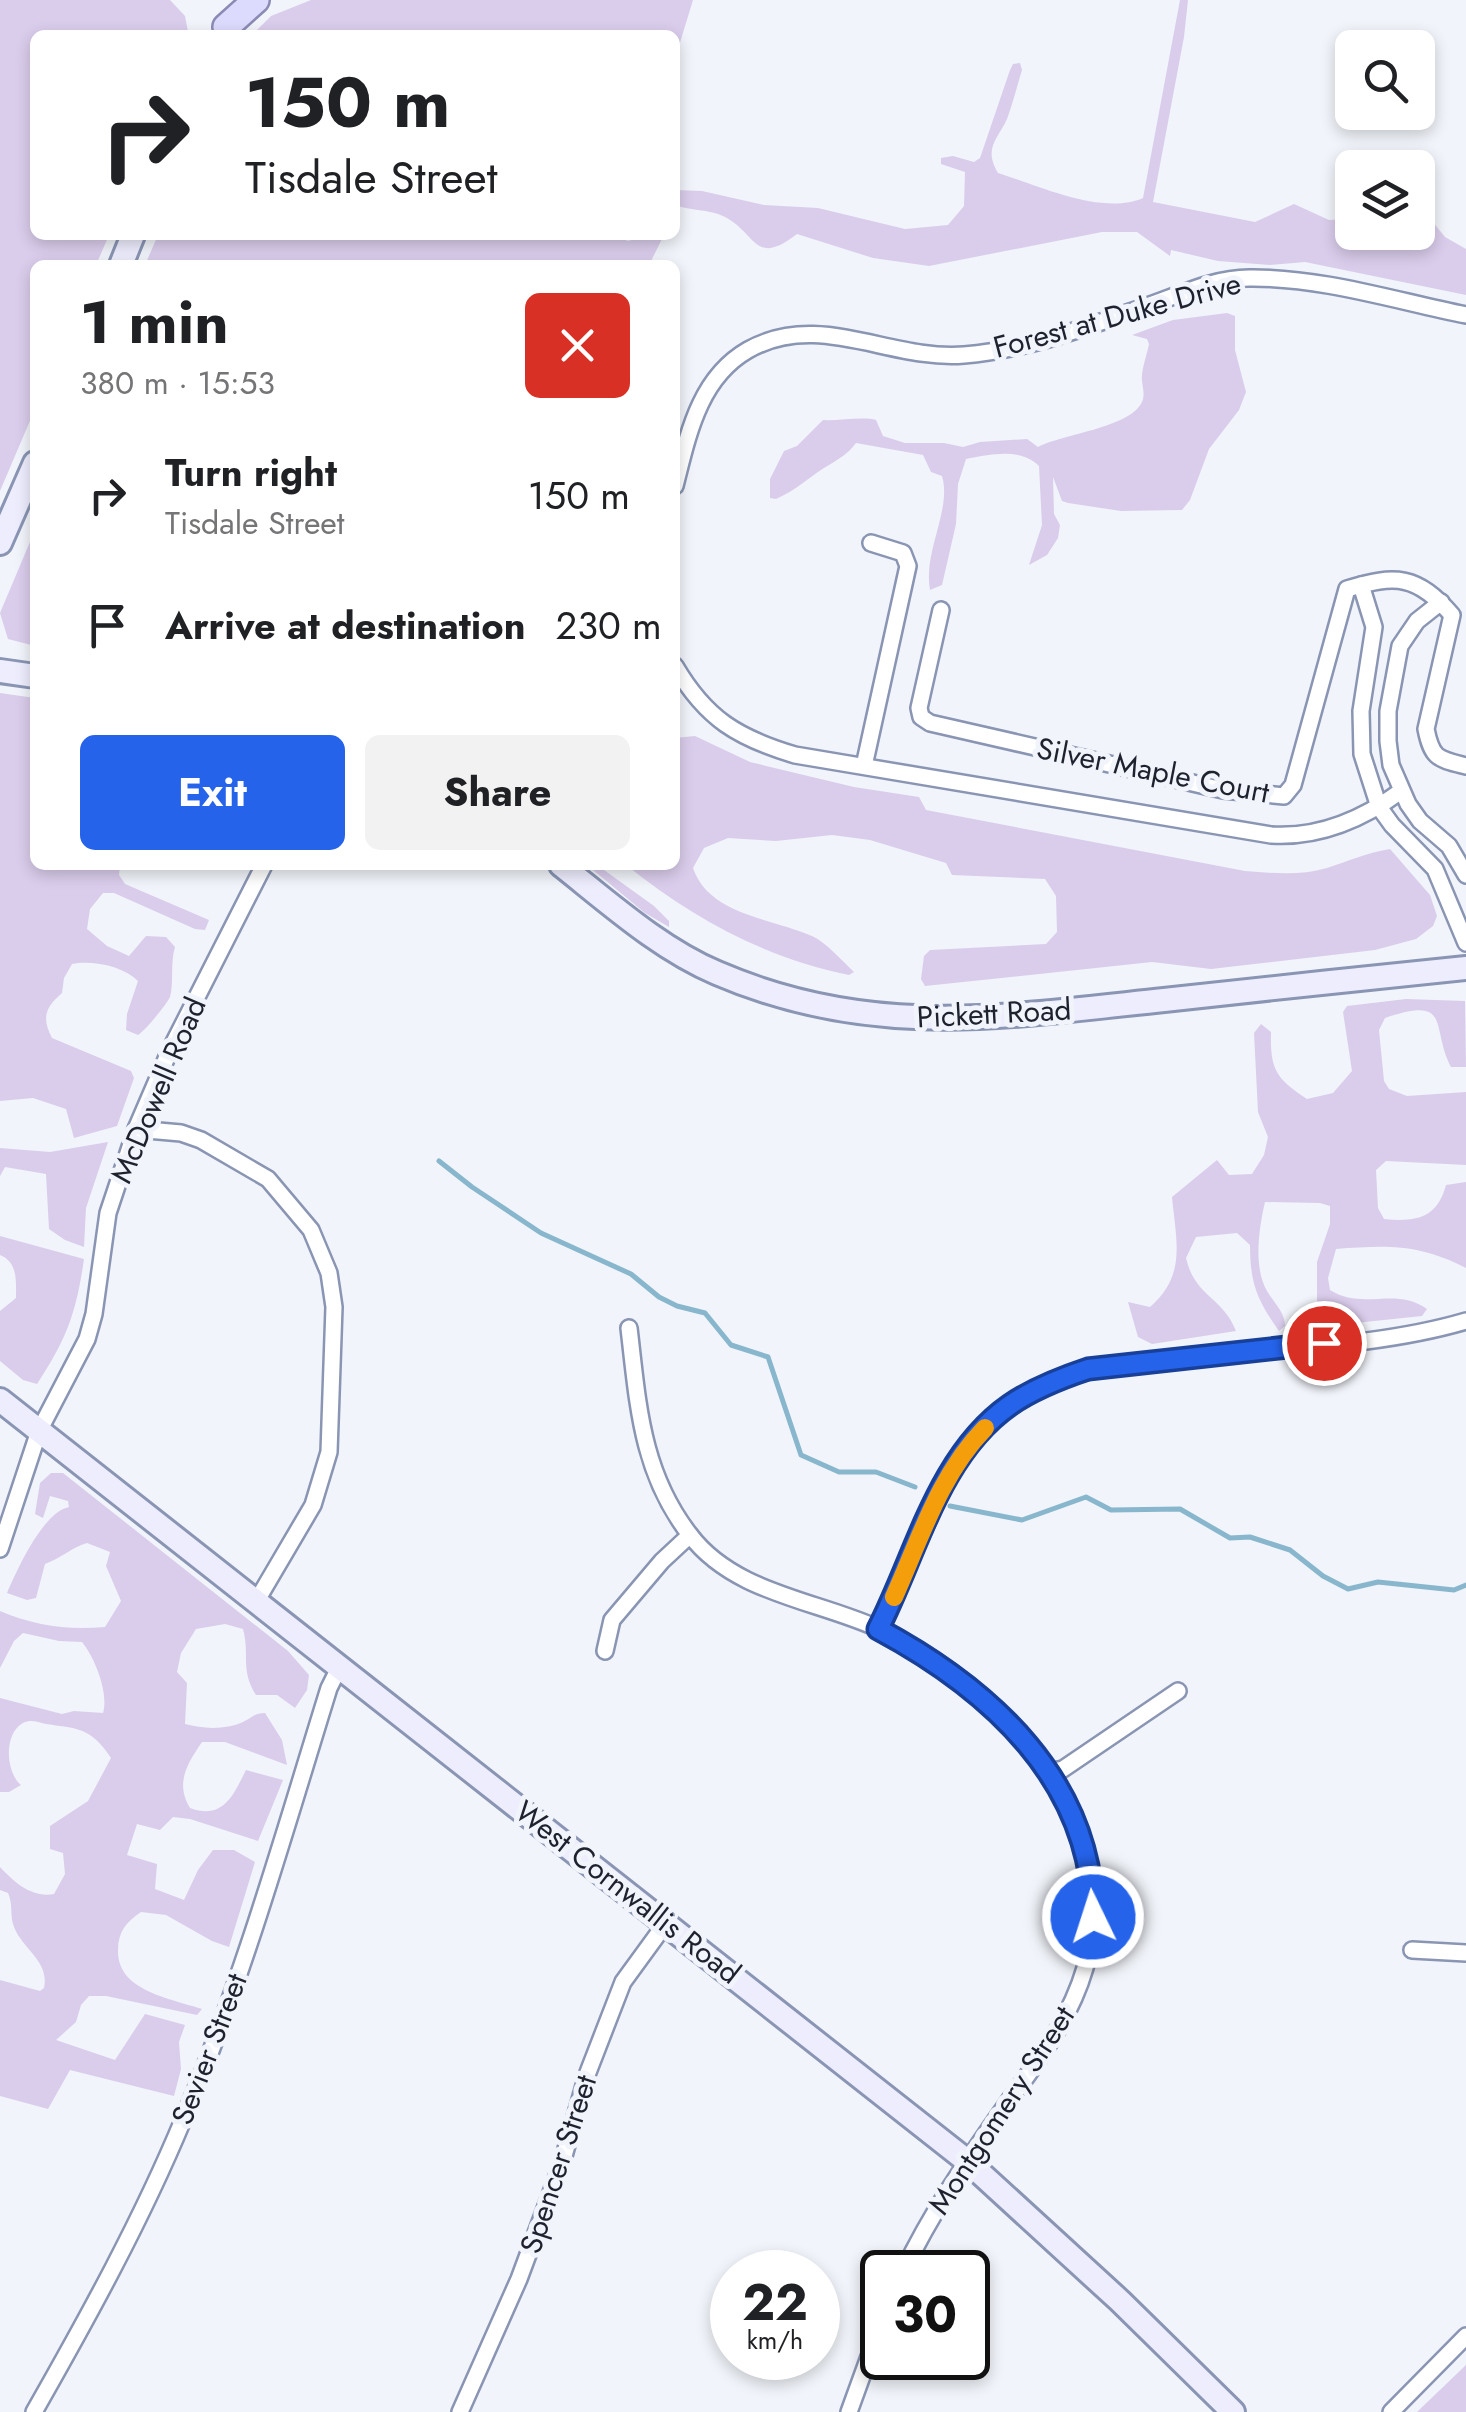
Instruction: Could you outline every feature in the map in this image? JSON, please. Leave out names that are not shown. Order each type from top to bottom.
[{"type":"main road","points":[[226,30],[256,0]]},
{"type":"street","points":[[225,30],[238,0]]},
{"type":"street","name":"Forest at Duke Drive","points":[[680,469],[701,400],[716,377],[737,357],[779,336],[834,335],[909,350],[963,355],[1071,333],[1202,287],[1248,278],[1324,286],[1466,315]]},
{"type":"street","points":[[0,543],[30,474]]},
{"type":"street","points":[[864,766],[908,566],[903,553],[872,543]]},
{"type":"street","points":[[1466,766],[1439,759],[1430,747],[1426,729],[1452,615],[1432,592],[1410,583],[1380,578],[1361,584],[1374,627],[1360,711],[1362,754],[1379,808],[1434,870],[1466,943]]},
{"type":"street","name":"Silver Maple Court","points":[[941,610],[920,708],[921,717],[930,723],[1224,790],[1284,796],[1293,785],[1347,589],[1361,584]]},
{"type":"street","points":[[1441,602],[1416,621],[1400,646],[1388,711],[1388,741],[1391,765],[1401,792],[1420,821],[1448,846],[1466,874],[1444,886]]},
{"type":"street","points":[[0,671],[30,675]]},
{"type":"street","points":[[680,674],[709,712],[749,740],[795,755],[1271,836],[1302,835],[1332,828],[1379,808],[1401,792]]},
{"type":"street","name":"McDowell Road","points":[[0,1549],[39,1430],[87,1340],[108,1213],[136,1130],[170,1050],[261,870]]},
{"type":"street","name":"Pickett Road","points":[[569,870],[664,942],[713,972],[798,1002],[868,1015],[928,1018],[1038,1013],[1466,968]]},
{"type":"street","points":[[136,1130],[201,1140],[268,1179],[311,1230],[329,1273],[334,1308],[329,1452],[313,1505],[256,1602]]},
{"type":"street","points":[[878,1629],[946,1480],[960,1458],[1006,1407],[1019,1399],[1088,1369],[1400,1335],[1466,1321]]},
{"type":"street","name":"Montgomery Street","points":[[629,1328],[643,1440],[657,1478],[690,1535],[713,1558],[768,1590],[878,1629],[964,1683],[1031,1747],[1067,1802],[1086,1849],[1093,1896],[1089,1948],[1064,2020],[967,2161],[914,2250]]},
{"type":"street","name":"West Cornwallis Road","points":[[0,1400],[967,2161],[1233,2412]]},
{"type":"street","points":[[606,1651],[612,1620],[690,1535]]},
{"type":"street","name":"Sevier Street","points":[[34,2412],[100,2295],[183,2121],[234,1989],[329,1688],[339,1668]]},
{"type":"street","points":[[1048,1772],[1063,1769],[1178,1690]]},
{"type":"street","name":"Spencer Street","points":[[460,2412],[519,2279],[562,2163],[587,2075],[623,1982],[666,1923]]},
{"type":"street","points":[[1412,1950],[1466,1953]]},
{"type":"street","points":[[1390,2412],[1466,2336]]},
{"type":"street","points":[[849,2412],[861,2380]]},
{"type":"shaded area","points":[[0,0],[170,0],[185,16],[187,30],[30,30],[30,240],[107,240],[98,260],[30,260],[30,421],[0,491]]},
{"type":"shaded area","points":[[311,0],[693,0],[680,43],[680,30],[257,30],[271,16]]},
{"type":"shaded area","points":[[1180,0],[1188,0],[1153,202],[1255,222],[1294,204],[1335,220],[1335,250],[1435,250],[1435,225],[1445,237],[1466,249],[1466,295],[1305,262],[1270,265],[1218,261],[1171,250],[1170,256],[1137,232],[1102,232],[929,266],[873,258],[797,234],[783,244],[763,247],[723,216],[680,206],[680,190],[702,191],[764,205],[818,208],[905,229],[948,225],[964,206],[965,172],[941,164],[941,158],[953,156],[974,162],[980,158],[1010,70],[1013,64],[1020,63],[1022,70],[1011,107],[992,150],[998,173],[1090,201],[1127,203],[1143,198]]},
{"type":"shaded area","points":[[156,240],[662,240],[652,260],[147,260]]},
{"type":"shaded area","points":[[1227,313],[1235,316],[1235,350],[1246,392],[1239,410],[1209,449],[1190,500],[1182,510],[1121,511],[1068,503],[1062,501],[1053,477],[1054,514],[1060,525],[1058,538],[1047,555],[1029,565],[1042,525],[1039,466],[1014,454],[966,459],[958,484],[956,524],[942,585],[930,590],[930,561],[944,489],[942,476],[931,472],[923,455],[856,443],[795,488],[776,499],[770,498],[770,479],[784,451],[797,446],[823,420],[871,419],[876,420],[883,436],[905,443],[963,447],[1027,439],[1038,447],[1113,423],[1137,409],[1143,399],[1142,375],[1149,344],[1147,339],[1132,335],[1173,320]]},
{"type":"shaded area","points":[[30,542],[30,645],[8,639],[0,613]]},
{"type":"shaded area","points":[[0,693],[30,697],[30,870],[120,870],[125,884],[209,920],[205,930],[195,929],[114,893],[103,893],[90,909],[87,929],[107,946],[129,956],[146,936],[166,937],[175,947],[170,997],[138,1035],[126,1030],[138,981],[107,965],[72,964],[62,993],[47,1013],[52,1038],[131,1071],[134,1078],[117,1126],[74,1138],[66,1109],[33,1098],[0,1101]]},
{"type":"shaded area","points":[[695,736],[750,762],[854,787],[919,797],[926,810],[1245,871],[1307,872],[1390,849],[1430,895],[1437,916],[1433,926],[1416,939],[1375,950],[1211,969],[1152,962],[925,986],[921,979],[924,956],[930,950],[1046,944],[1057,932],[1056,896],[1045,879],[952,875],[946,863],[870,840],[832,835],[776,841],[728,838],[704,848],[693,868],[713,896],[743,913],[818,939],[854,972],[849,975],[787,958],[731,934],[633,870],[680,870],[680,738]]},
{"type":"shaded area","points":[[593,870],[604,870],[654,906],[669,921],[669,927],[645,913]]},
{"type":"shaded area","points":[[1406,999],[1465,1001],[1466,1067],[1451,1067],[1436,1019],[1430,1013],[1421,1010],[1385,1018],[1379,1030],[1384,1081],[1389,1089],[1407,1096],[1466,1092],[1466,1165],[1386,1161],[1376,1170],[1378,1208],[1384,1219],[1415,1219],[1437,1205],[1446,1185],[1466,1182],[1466,1268],[1433,1254],[1403,1248],[1336,1249],[1328,1278],[1330,1290],[1355,1299],[1403,1299],[1427,1309],[1422,1316],[1317,1327],[1317,1262],[1330,1224],[1330,1206],[1265,1202],[1259,1235],[1260,1271],[1285,1326],[1279,1331],[1260,1300],[1251,1270],[1250,1245],[1237,1233],[1196,1237],[1186,1258],[1196,1281],[1224,1311],[1236,1331],[1152,1344],[1138,1337],[1128,1302],[1150,1307],[1162,1295],[1174,1270],[1177,1243],[1172,1197],[1217,1160],[1229,1175],[1252,1174],[1264,1155],[1268,1137],[1258,1112],[1254,1033],[1261,1024],[1271,1032],[1277,1072],[1307,1099],[1333,1093],[1352,1071],[1343,1012],[1347,1006]]},
{"type":"shaded area","points":[[108,1142],[86,1208],[84,1247],[49,1229],[46,1174],[5,1167],[0,1176],[0,1148],[50,1152]]},
{"type":"shaded area","points":[[0,1236],[84,1259],[69,1325],[37,1384],[23,1380],[0,1361],[0,1311],[16,1298],[16,1279],[10,1262],[0,1255]]},
{"type":"shaded area","points":[[51,1473],[63,1473],[288,1651],[309,1675],[307,1690],[295,1708],[277,1695],[256,1695],[248,1678],[243,1629],[225,1624],[196,1629],[181,1653],[177,1672],[187,1683],[185,1724],[207,1728],[236,1725],[265,1713],[282,1740],[287,1765],[225,1742],[202,1742],[183,1782],[190,1808],[219,1808],[231,1797],[246,1770],[283,1780],[258,1841],[190,1819],[173,1817],[160,1830],[137,1824],[127,1855],[157,1864],[155,1889],[184,1900],[213,1850],[234,1850],[255,1862],[229,1947],[166,1915],[141,1912],[121,1933],[118,1950],[126,1975],[148,1991],[202,2009],[197,2015],[89,1996],[81,2005],[76,2022],[56,2040],[115,2060],[145,2014],[185,2025],[179,2042],[181,2069],[174,2096],[70,2070],[48,2109],[0,2096],[0,1980],[40,1991],[45,1978],[13,1924],[8,1893],[0,1890],[0,1867],[31,1891],[54,1894],[65,1874],[63,1853],[50,1849],[50,1826],[88,1801],[111,1758],[97,1740],[83,1731],[26,1722],[12,1736],[9,1754],[12,1772],[21,1785],[0,1792],[0,1698],[62,1714],[103,1713],[104,1696],[100,1676],[82,1642],[23,1633],[14,1641],[0,1668],[0,1611],[51,1626],[105,1627],[121,1601],[106,1566],[110,1552],[87,1543],[45,1564],[36,1598],[27,1600],[7,1593],[41,1530],[59,1511],[69,1507],[68,1501],[50,1496],[43,1518],[35,1514],[40,1483]]},
{"type":"shaded area","points":[[1465,2366],[1466,2412],[1417,2412]]},
{"type":"waterway","points":[[439,1161],[541,1233],[631,1274],[677,1306],[705,1313],[731,1345],[768,1357],[801,1455],[839,1472],[876,1472],[915,1487]]},
{"type":"waterway","points":[[950,1506],[1022,1520],[1086,1497],[1111,1510],[1180,1509],[1230,1538],[1250,1537],[1290,1550],[1323,1576],[1348,1589],[1378,1582],[1454,1590],[1466,1585]]},
{"type":"slow traffic","points":[[894,1597],[946,1480],[985,1428]]},
{"type":"route","points":[[1093,1917],[1086,1849],[1067,1802],[1031,1747],[964,1683],[878,1629],[946,1480],[976,1438],[1006,1407],[1088,1369],[1324,1343]]}]
